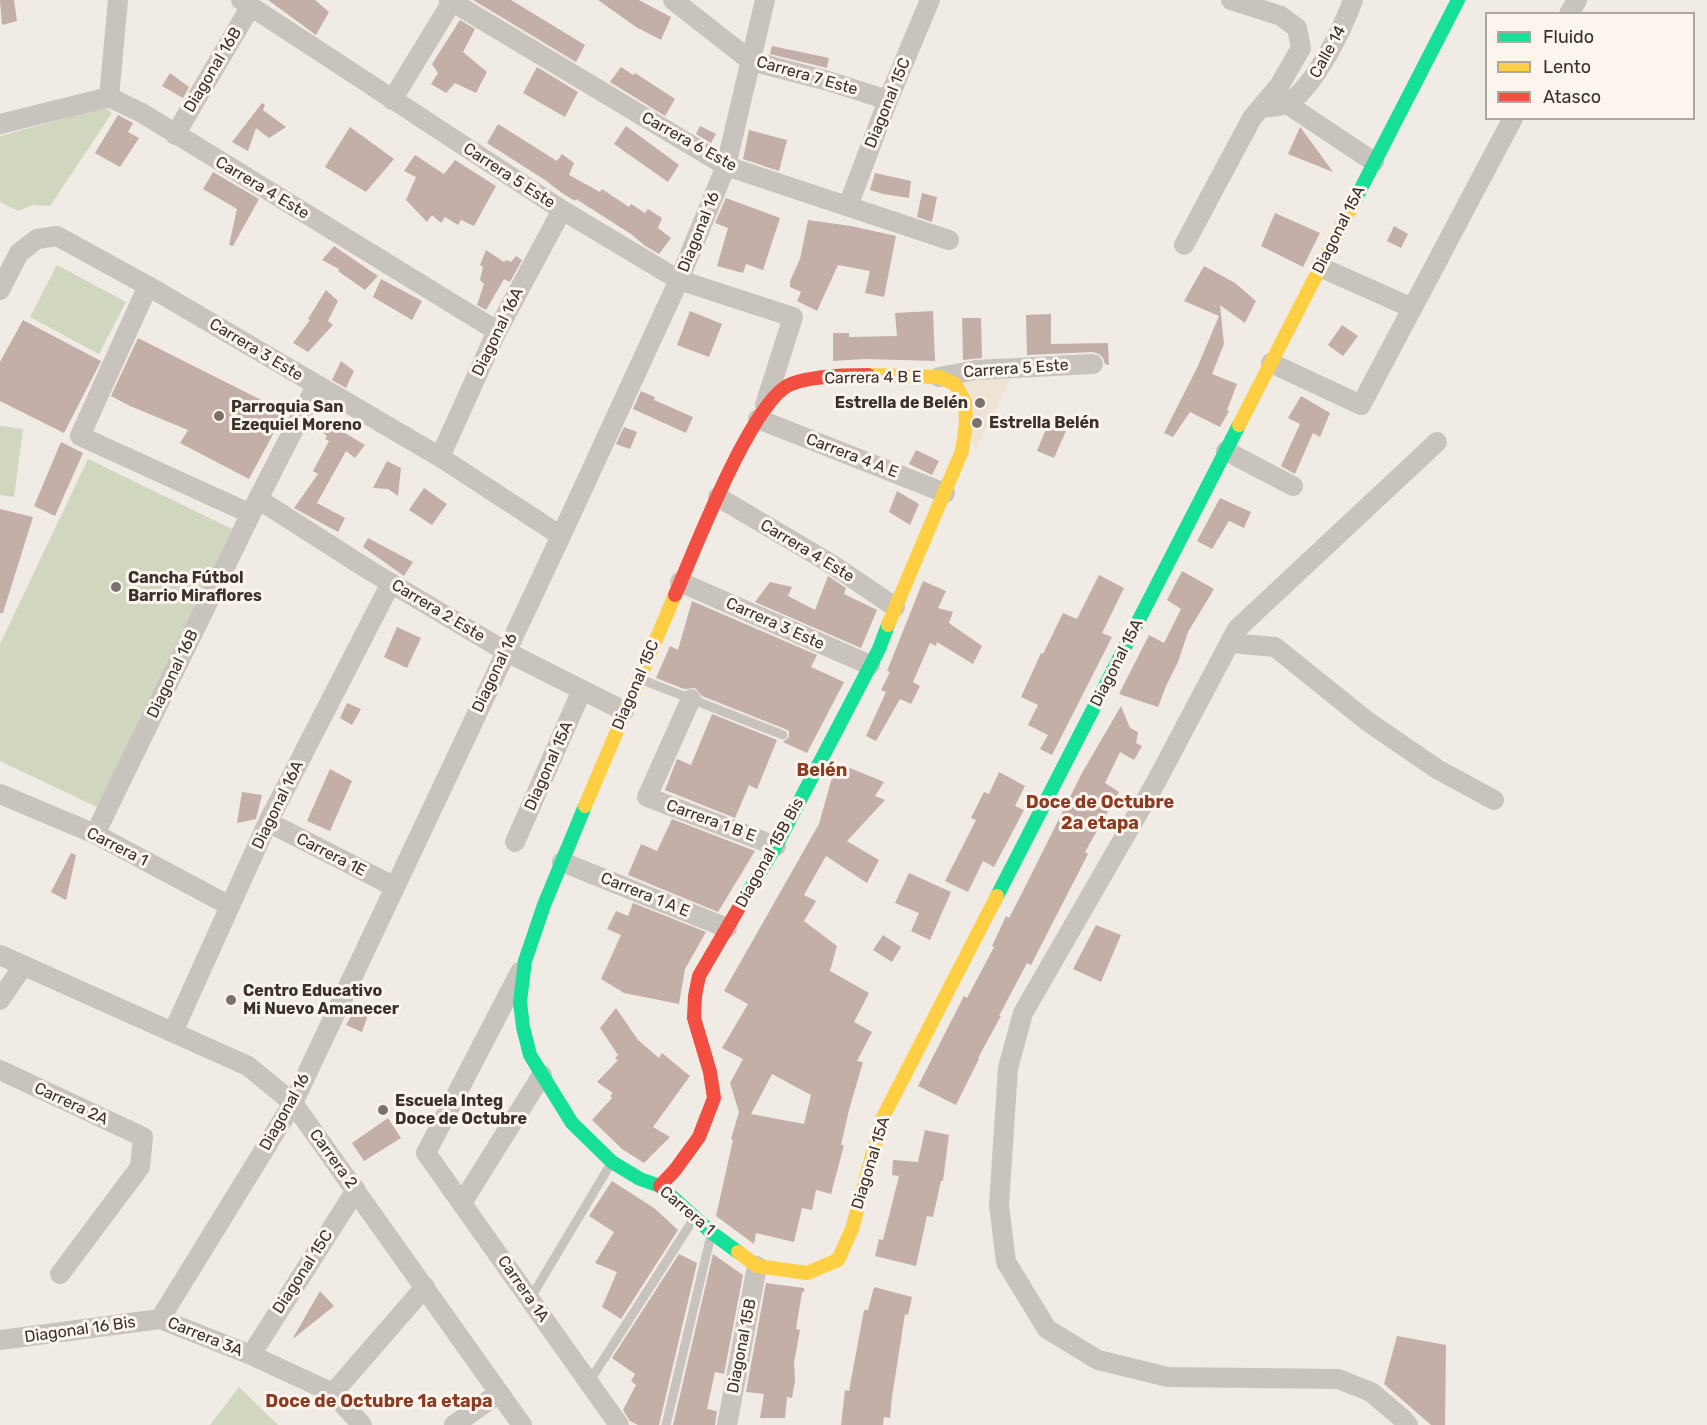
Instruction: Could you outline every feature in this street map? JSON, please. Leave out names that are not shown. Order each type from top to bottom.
[{"type":"street","points":[[0,124],[109,97],[118,0]]},
{"type":"street","name":"Carrera 7 Este","points":[[673,0],[751,61],[828,81],[888,100]]},
{"type":"street","name":"Diagonal 16","points":[[160,1319],[293,1103],[561,536],[679,280],[726,166],[765,0]]},
{"type":"street","name":"Diagonal 15C","points":[[848,206],[888,100],[930,0]]},
{"type":"street","points":[[1184,245],[1252,118],[1279,86],[1301,48],[1297,28],[1281,16],[1231,0]]},
{"type":"street","name":"Calle 14","points":[[1287,104],[1310,83],[1346,19],[1353,0]]},
{"type":"street","name":"Diagonal 15A","points":[[757,1266],[807,1273],[838,1260],[852,1229],[882,1119],[1458,0]]},
{"type":"street","points":[[392,100],[451,1]]},
{"type":"street","name":"Carrera 6 Este","points":[[451,1],[726,166],[950,240]]},
{"type":"street","name":"Carrera 5 Este","points":[[246,3],[562,210],[679,280],[793,317]]},
{"type":"street","name":"Diagonal 16B","points":[[175,135],[246,3]]},
{"type":"street","name":"Carrera 4 Este","points":[[109,97],[142,113],[497,331]]},
{"type":"street","points":[[1261,108],[1287,104],[1374,162]]},
{"type":"street","points":[[1271,363],[1361,405],[1513,120]]},
{"type":"street","name":"Diagonal 16A","points":[[440,456],[497,331],[562,210]]},
{"type":"street","name":"Carrera 3 Este","points":[[0,290],[19,253],[38,239],[57,236],[148,286],[316,386],[440,456],[561,536]]},
{"type":"street","points":[[1320,267],[1412,308]]},
{"type":"street","name":"Carrera 2 Este","points":[[148,286],[80,436],[254,507],[391,583],[505,651],[624,711]]},
{"type":"street","name":"Diagonal 15C","points":[[760,417],[793,317]]},
{"type":"street","name":"Carrera 5 Este","points":[[947,380],[976,370],[1093,364]]},
{"type":"street","name":"Carrera 4 B E","points":[[790,384],[822,378],[865,375],[947,380]]},
{"type":"street","name":"Diagonal 15B Bis","points":[[660,1186],[699,1137],[714,1098],[710,1072],[694,1018],[699,975],[776,846],[879,649],[963,451],[966,423],[965,402],[947,380]]},
{"type":"street","name":"Diagonal 15C","points":[[426,1153],[525,961],[544,905],[624,711],[738,451],[772,397],[790,384]]},
{"type":"street","name":"Diagonal 16B","points":[[95,834],[254,507],[316,386]]},
{"type":"street","name":"Carrera 4 A E","points":[[760,417],[945,493]]},
{"type":"street","points":[[1408,1425],[1371,1392],[1338,1379],[1168,1377],[1098,1360],[1047,1329],[1006,1262],[999,1205],[1008,1068],[1023,1013],[1156,782],[1237,629],[1437,442]]},
{"type":"street","points":[[1226,451],[1293,486]]},
{"type":"street","name":"Carrera 4 Este","points":[[718,497],[833,565],[895,607]]},
{"type":"street","name":"Carrera 3 Este","points":[[680,582],[870,665]]},
{"type":"street","name":"Diagonal 16A","points":[[173,1032],[268,822],[391,583]]},
{"type":"street","points":[[1231,644],[1275,647],[1367,722],[1437,769],[1494,800]]},
{"type":"street","name":"Diagonal 15A","points":[[515,842],[582,690]]},
{"type":"street","name":"Carrera 1 B E","points":[[691,699],[646,797],[776,846]]},
{"type":"street","name":"Carrera 1","points":[[0,794],[95,834],[230,906]]},
{"type":"street","name":"Carrera 1E","points":[[268,822],[395,887]]},
{"type":"street","name":"Carrera 1 A E","points":[[562,862],[727,928]]},
{"type":"street","name":"Carrera 2","points":[[0,955],[248,1066],[293,1103],[522,1425]]},
{"type":"street","name":"Diagonal 15C","points":[[525,961],[520,1002],[523,1027],[530,1055],[543,1078]]},
{"type":"street","points":[[0,1000],[23,966]]},
{"type":"street","name":"Carrera 2A","points":[[0,1071],[143,1137],[140,1167],[60,1274]]},
{"type":"street","points":[[462,1203],[543,1078]]},
{"type":"street","name":"Carrera 1","points":[[543,1078],[572,1123],[612,1162],[640,1179],[660,1186],[712,1233],[757,1266]]},
{"type":"street","name":"Carrera 1A","points":[[426,1153],[619,1425]]},
{"type":"street","name":"Diagonal 15C","points":[[251,1355],[356,1190]]},
{"type":"street","name":"Diagonal 15B","points":[[727,1425],[757,1266]]},
{"type":"street","points":[[362,1425],[333,1393],[425,1287]]},
{"type":"street","name":"Diagonal 16 Bis","points":[[0,1340],[160,1319]]},
{"type":"street","name":"Carrera 3A","points":[[160,1319],[251,1355],[333,1393]]},
{"type":"street","points":[[454,1425],[499,1393]]},
{"type":"lane","points":[[638,679],[783,735]]},
{"type":"lane","points":[[530,1299],[612,1162]]},
{"type":"lane","points":[[589,1382],[695,1218]]},
{"type":"lane","points":[[666,1425],[712,1233]]},
{"type":"green space","points":[[106,107],[112,113],[50,206],[33,205],[18,211],[0,202],[0,136]]},
{"type":"green space","points":[[57,265],[126,302],[99,354],[30,317]]},
{"type":"green space","points":[[0,426],[23,429],[14,497],[0,495]]},
{"type":"green space","name":"Cancha Fútbol Barrio Miraflores","points":[[88,459],[232,529],[99,808],[0,761],[0,644]]},
{"type":"green space","points":[[239,1387],[278,1425],[210,1425]]},
{"type":"shaded area","name":"Estrella Belén","points":[[977,372],[1011,378],[975,450],[953,378]]},
{"type":"building","points":[[0,0],[14,0],[17,21],[2,25]]},
{"type":"building","points":[[268,0],[315,0],[329,12],[316,35]]},
{"type":"building","points":[[473,0],[511,0],[585,45],[576,62]]},
{"type":"building","points":[[598,0],[639,0],[671,17],[661,40],[636,27]]},
{"type":"building","points":[[460,20],[475,29],[463,52],[487,72],[476,93],[455,83],[446,93],[431,84],[438,73],[432,64]]},
{"type":"building","points":[[772,46],[829,58],[827,68],[770,54]]},
{"type":"building","points":[[537,67],[578,92],[565,117],[523,93]]},
{"type":"building","points":[[621,67],[633,75],[635,73],[675,99],[665,116],[610,82]]},
{"type":"building","points":[[170,73],[189,87],[183,98],[162,86]]},
{"type":"building","points":[[262,103],[265,105],[263,110],[286,127],[269,138],[256,128],[248,151],[232,142]]},
{"type":"building","points":[[118,115],[133,123],[128,132],[139,138],[120,167],[95,153]]},
{"type":"building","points":[[498,124],[557,161],[562,154],[574,163],[569,175],[600,192],[602,189],[629,207],[631,204],[645,213],[648,209],[662,218],[658,228],[671,238],[659,254],[576,199],[575,201],[562,193],[487,143]]},
{"type":"building","points":[[626,126],[679,165],[668,182],[614,144]]},
{"type":"building","points":[[700,126],[716,134],[711,143],[696,134]]},
{"type":"building","points":[[350,127],[394,159],[366,192],[325,167]]},
{"type":"building","points":[[1301,128],[1333,172],[1288,154]]},
{"type":"building","points":[[749,130],[787,140],[779,171],[743,159]]},
{"type":"building","points":[[415,155],[444,174],[455,160],[496,186],[474,226],[461,220],[458,225],[445,217],[441,223],[432,215],[427,222],[406,200],[416,177],[404,171]]},
{"type":"building","points":[[213,172],[259,199],[233,246],[229,245],[237,209],[203,189]]},
{"type":"building","points":[[875,173],[911,181],[909,198],[870,190]]},
{"type":"building","points":[[922,193],[937,197],[932,222],[917,217]]},
{"type":"building","points":[[726,198],[780,218],[763,270],[746,264],[743,273],[717,266],[728,228],[715,223]]},
{"type":"building","points":[[1275,213],[1320,233],[1303,267],[1261,246]]},
{"type":"building","points":[[808,220],[896,236],[884,297],[865,293],[870,271],[838,265],[817,311],[797,301],[801,292],[790,287],[790,281],[800,259]]},
{"type":"building","points":[[1394,226],[1408,234],[1401,248],[1387,241]]},
{"type":"building","points":[[334,246],[378,276],[365,290],[338,271],[339,269],[322,260]]},
{"type":"building","points":[[486,250],[504,262],[506,260],[511,262],[516,256],[522,260],[510,282],[504,279],[486,310],[477,305],[484,284],[480,280],[483,267],[480,265]]},
{"type":"building","points":[[1204,266],[1235,283],[1256,301],[1245,323],[1220,305],[1224,344],[1212,374],[1237,384],[1227,410],[1229,411],[1220,427],[1190,412],[1173,437],[1164,433],[1197,368],[1219,316],[1184,301]]},
{"type":"building","points":[[381,279],[422,301],[412,320],[373,297]]},
{"type":"building","points":[[326,290],[338,301],[328,321],[333,325],[308,352],[293,343],[310,320],[308,319]]},
{"type":"building","points":[[690,311],[722,324],[709,357],[677,345]]},
{"type":"building","points":[[933,311],[935,361],[865,359],[833,361],[833,333],[849,333],[849,337],[897,336],[895,313]]},
{"type":"building","points":[[1051,314],[1051,344],[1108,343],[1109,365],[1105,364],[1099,354],[1093,352],[1027,355],[1026,315]]},
{"type":"building","points":[[962,318],[981,318],[982,358],[963,360]]},
{"type":"building","points":[[23,320],[101,361],[64,433],[0,401],[0,362]]},
{"type":"building","points":[[1342,325],[1358,336],[1343,356],[1328,345]]},
{"type":"building","name":"Parroquia San Ezequiel Moreno","points":[[138,338],[285,412],[249,479],[180,443],[188,430],[111,396]]},
{"type":"building","points":[[341,361],[354,371],[346,388],[332,380]]},
{"type":"building","points":[[641,391],[655,397],[654,400],[693,417],[686,433],[633,409]]},
{"type":"building","points":[[1301,396],[1330,413],[1320,437],[1313,433],[1295,474],[1281,466],[1300,424],[1288,418]]},
{"type":"building","points":[[323,420],[365,445],[355,458],[346,451],[317,503],[345,518],[338,532],[294,508],[318,474],[313,471],[329,441],[325,439],[327,436],[317,428]]},
{"type":"building","points":[[624,427],[637,432],[630,449],[616,444]]},
{"type":"building","points":[[1046,429],[1066,431],[1054,458],[1037,451]]},
{"type":"building","points":[[61,442],[83,453],[55,516],[34,506]]},
{"type":"building","points":[[916,450],[939,461],[932,475],[909,464]]},
{"type":"building","points":[[387,461],[401,468],[398,496],[388,489],[373,488]]},
{"type":"building","points":[[424,488],[447,504],[432,525],[409,510]]},
{"type":"building","points":[[897,491],[919,504],[910,525],[889,512]]},
{"type":"building","points":[[1220,498],[1251,512],[1244,528],[1229,521],[1212,549],[1197,541]]},
{"type":"building","points":[[0,509],[33,517],[3,613],[0,613]]},
{"type":"building","points":[[368,538],[413,562],[404,576],[363,547]]},
{"type":"building","points":[[1182,571],[1214,589],[1188,632],[1178,662],[1158,707],[1119,694],[1149,635],[1164,643],[1181,609],[1167,600]]},
{"type":"building","points":[[1099,575],[1124,588],[1102,633],[1112,637],[1052,755],[1040,749],[1048,735],[1028,725],[1038,705],[1021,697],[1063,613],[1077,619]]},
{"type":"building","points":[[828,576],[846,588],[844,594],[877,610],[861,648],[755,602],[770,582],[792,587],[788,596],[815,610]]},
{"type":"building","points":[[923,581],[946,591],[938,608],[953,612],[949,623],[982,646],[973,664],[937,642],[936,646],[930,643],[913,682],[920,686],[911,704],[900,699],[876,741],[866,736],[886,692],[881,690],[890,672],[887,671]]},
{"type":"building","points":[[692,601],[817,655],[811,667],[844,682],[807,753],[783,742],[789,737],[789,731],[785,729],[702,696],[695,688],[684,689],[656,678],[670,646],[678,650]]},
{"type":"building","points":[[397,627],[421,638],[407,668],[384,657]]},
{"type":"building","points":[[347,703],[361,709],[352,725],[340,718]]},
{"type":"building","points":[[1121,706],[1130,728],[1138,732],[1136,743],[1142,746],[1134,760],[1120,752],[1105,783],[1119,792],[1085,852],[1088,854],[1031,965],[1027,963],[999,1016],[1001,1016],[956,1105],[918,1086],[964,996],[967,998],[994,947],[992,946],[1006,916],[1009,918],[1082,773]]},
{"type":"building","points":[[712,714],[777,740],[757,789],[749,785],[735,818],[665,790],[677,759],[691,765]]},
{"type":"building","points":[[840,764],[884,782],[875,796],[885,800],[847,841],[879,860],[867,883],[826,856],[804,895],[816,901],[804,921],[837,946],[830,971],[869,993],[854,1022],[872,1032],[857,1061],[863,1062],[849,1110],[841,1145],[844,1145],[831,1194],[816,1190],[812,1210],[802,1208],[794,1242],[756,1233],[754,1244],[716,1216],[733,1140],[731,1139],[739,1112],[730,1083],[743,1059],[722,1048],[748,1004],[724,991],[819,824],[831,781]],"holes":[[[772,1074],[811,1095],[804,1124],[751,1114]]]},
{"type":"building","points":[[330,769],[352,781],[330,831],[307,821]]},
{"type":"building","points":[[999,772],[1025,786],[1015,806],[1024,810],[994,867],[983,861],[968,892],[945,881],[976,820],[971,818],[984,792],[989,794]]},
{"type":"building","points":[[242,792],[262,795],[256,819],[237,823]]},
{"type":"building","points":[[672,819],[755,851],[718,912],[628,875],[641,844],[657,851]]},
{"type":"building","points":[[71,853],[76,855],[66,900],[51,892]]},
{"type":"building","points":[[909,873],[951,892],[930,940],[911,931],[919,913],[895,903]]},
{"type":"building","points":[[633,903],[706,932],[685,969],[679,1004],[624,993],[601,979],[621,935],[607,929],[616,911],[628,916]]},
{"type":"building","points":[[1096,925],[1121,935],[1101,982],[1073,969]]},
{"type":"building","points":[[883,935],[901,947],[892,962],[873,950]]},
{"type":"building","points":[[616,1008],[638,1040],[659,1058],[662,1053],[690,1076],[653,1127],[670,1137],[644,1163],[622,1149],[592,1120],[612,1098],[610,1096],[613,1093],[597,1082],[618,1060],[615,1058],[618,1055],[600,1028]]},
{"type":"building","points":[[355,1009],[368,1015],[362,1032],[346,1025]]},
{"type":"building","points":[[388,1118],[401,1138],[364,1161],[352,1143]]},
{"type":"building","points":[[925,1130],[949,1135],[943,1181],[941,1181],[933,1217],[927,1216],[916,1266],[875,1256],[879,1239],[883,1240],[899,1176],[892,1175],[893,1160],[918,1162]]},
{"type":"building","points":[[612,1181],[654,1208],[678,1230],[621,1319],[602,1307],[617,1272],[595,1263],[614,1232],[589,1216]]},
{"type":"building","points":[[679,1254],[697,1263],[659,1425],[638,1425],[630,1421],[623,1410],[636,1385],[631,1381],[635,1374],[612,1358]]},
{"type":"building","points":[[713,1254],[743,1275],[724,1374],[715,1372],[707,1409],[717,1411],[715,1425],[673,1425]]},
{"type":"building","points":[[766,1283],[804,1288],[796,1329],[800,1330],[794,1363],[795,1381],[792,1398],[787,1397],[785,1418],[760,1418],[764,1394],[746,1392]]},
{"type":"building","points":[[874,1287],[912,1297],[908,1315],[905,1314],[890,1418],[884,1417],[883,1425],[841,1425],[845,1390],[849,1391],[864,1310],[868,1310]]},
{"type":"building","points":[[320,1291],[334,1306],[293,1338]]},
{"type":"building","points":[[1397,1336],[1446,1345],[1445,1425],[1431,1425],[1384,1384]]},
{"type":"traffic: fast","points":[[1355,200],[1458,0]]},
{"type":"traffic: fast","points":[[997,896],[1239,425]]},
{"type":"traffic: fast","points":[[744,899],[776,846],[879,649],[888,625]]},
{"type":"traffic: fast","points":[[585,806],[544,905],[525,961],[520,1002],[530,1055],[572,1123],[612,1162],[640,1179],[660,1186],[712,1233],[738,1252]]},
{"type":"traffic: slow","points":[[1239,425],[1355,200]]},
{"type":"traffic: slow","points":[[868,375],[939,377],[955,384],[965,402],[966,423],[962,451],[888,625]]},
{"type":"traffic: slow","points":[[585,806],[675,595]]},
{"type":"traffic: slow","points":[[738,1252],[757,1266],[807,1273],[838,1260],[852,1229],[882,1119],[997,896]]},
{"type":"traffic: jam","points":[[675,595],[742,446],[759,417],[776,396],[791,384],[809,379],[868,375]]},
{"type":"traffic: jam","points":[[660,1186],[699,1137],[714,1098],[710,1072],[694,1018],[695,996],[699,976],[744,899]]},
{"type":"place","name":"Estrella de Belén","points":[[980,403]]},
{"type":"place","name":"Parroquia San Ezequiel Moreno","points":[[219,416]]},
{"type":"place","name":"Estrella Belén","points":[[977,423]]},
{"type":"place","name":"Cancha Fútbol Barrio Miraflores","points":[[116,587]]},
{"type":"place","name":"Centro Educativo Mi Nuevo Amanecer","points":[[231,1000]]},
{"type":"place","name":"Escuela Integ Doce de Octubre","points":[[383,1110]]},
{"type":"district","name":"Belén","points":[[822,771]]},
{"type":"district","name":"Doce de Octubre 2a etapa","points":[[1100,813]]},
{"type":"district","name":"Doce de Octubre 1a etapa","points":[[379,1402]]}]
